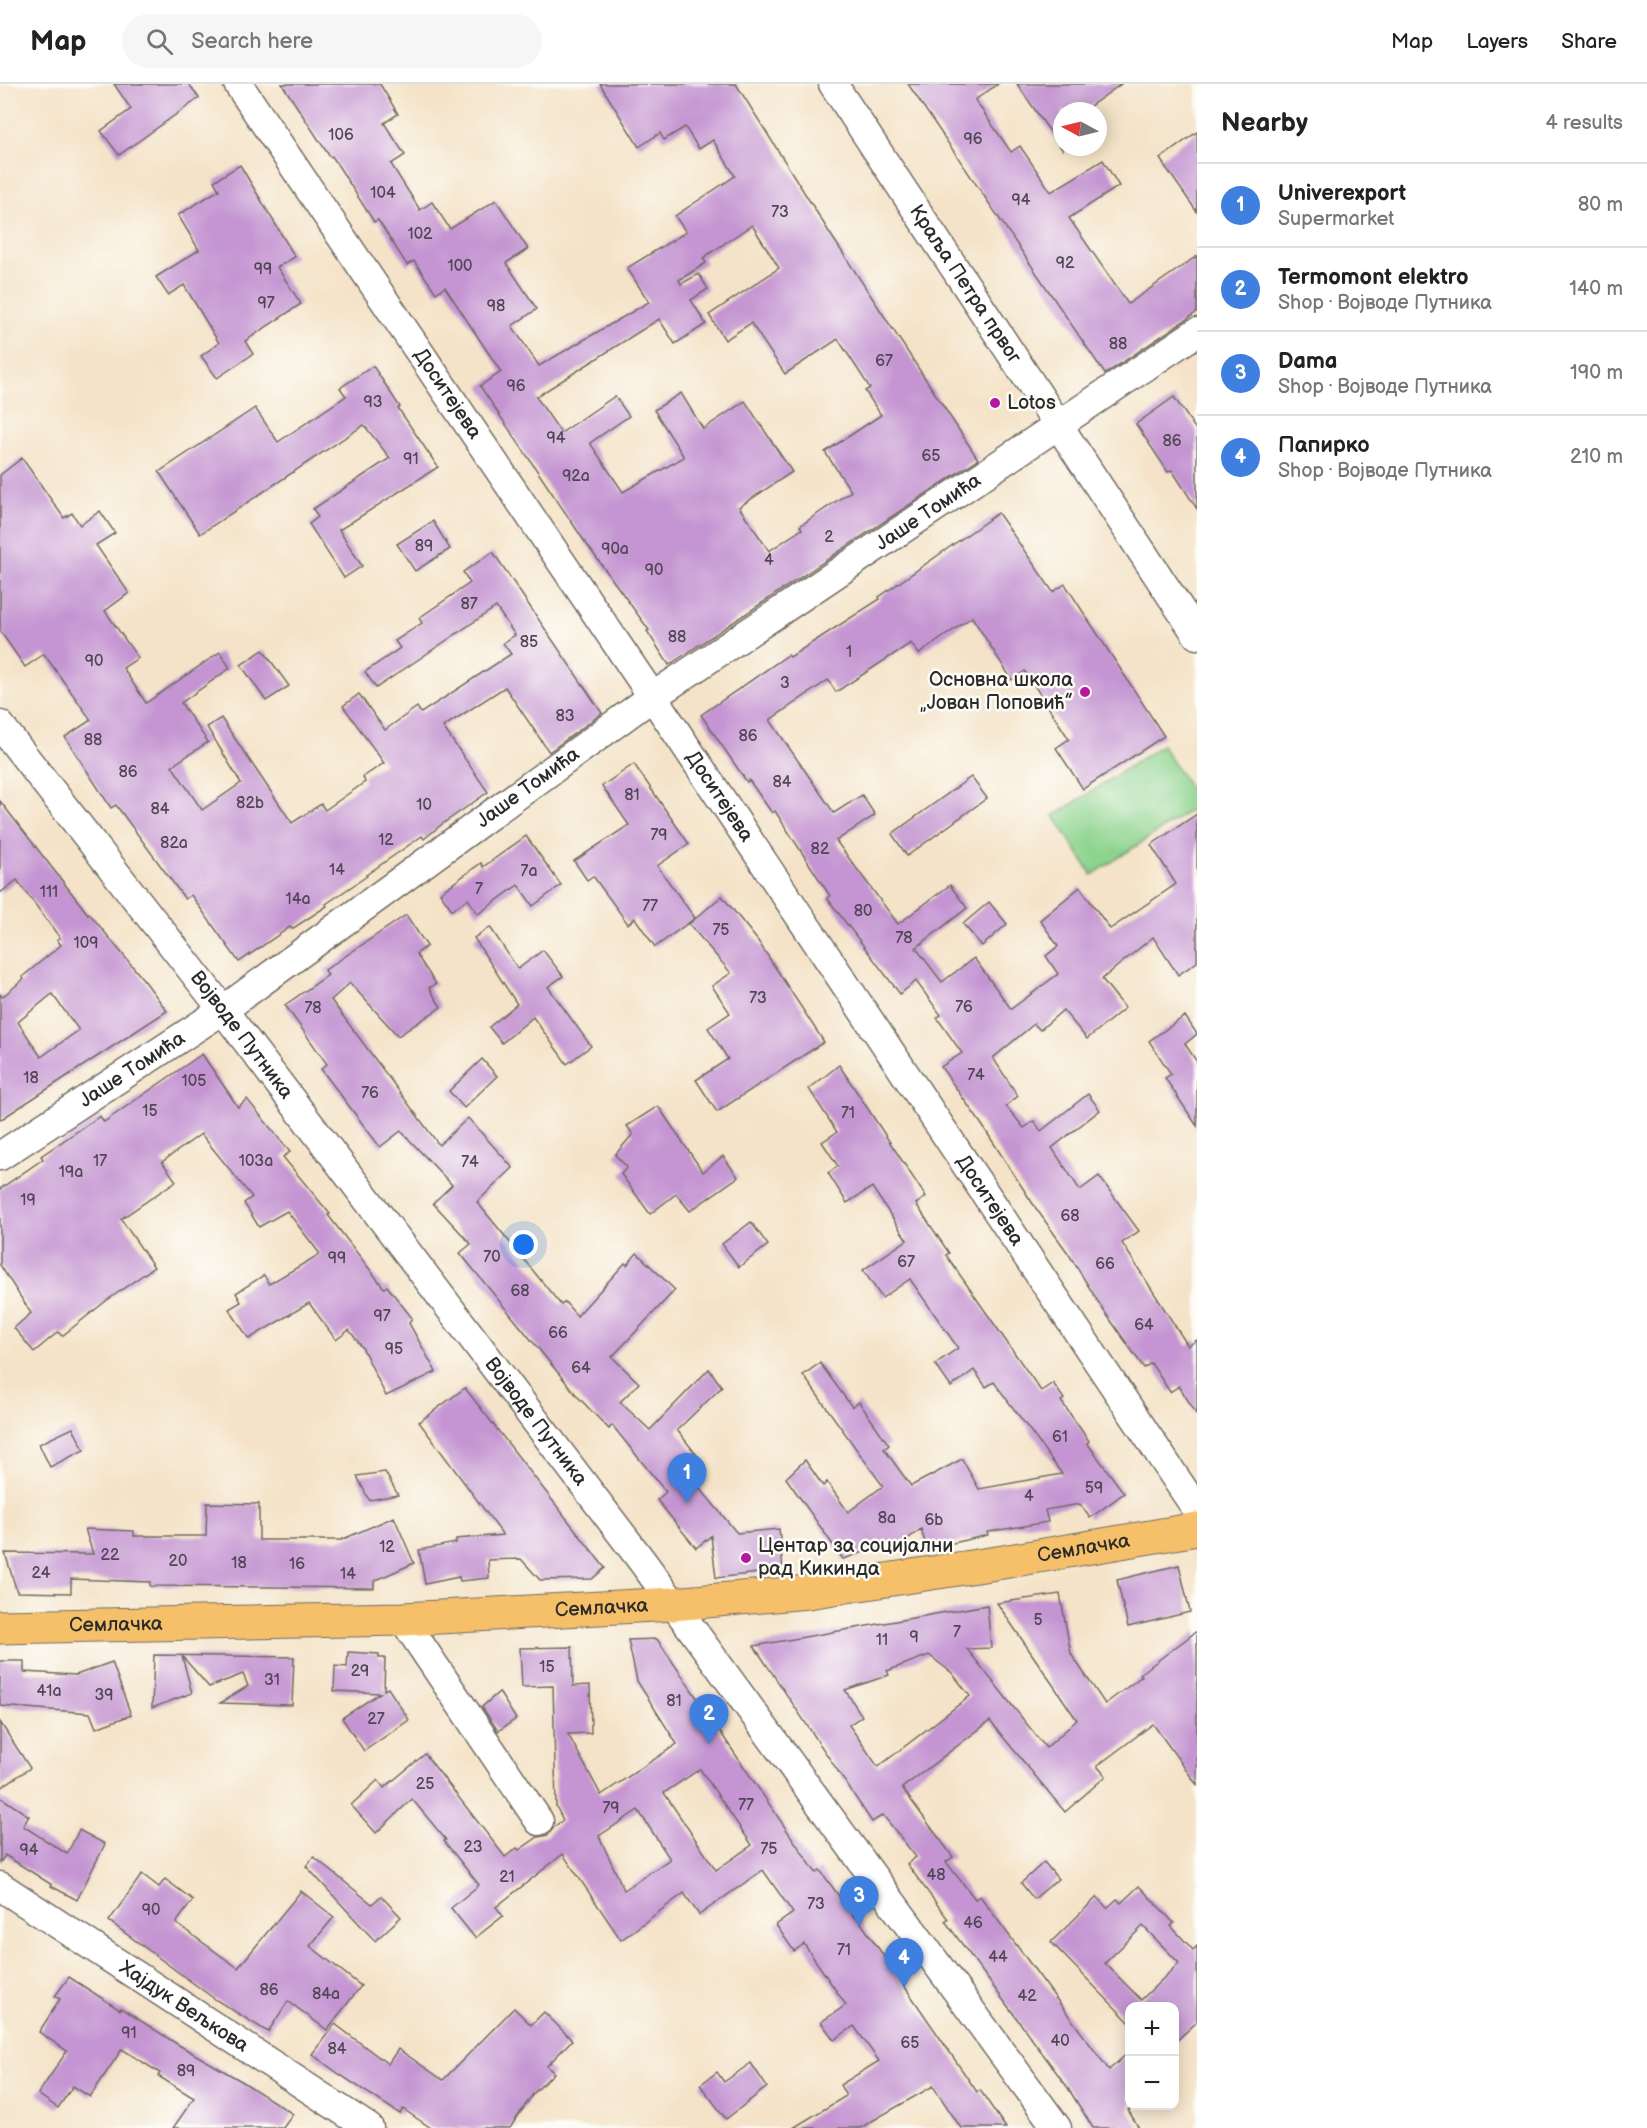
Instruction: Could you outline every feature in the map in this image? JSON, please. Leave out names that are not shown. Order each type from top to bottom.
[{"type":"main road","name":"Семлачка","points":[[0,1627],[403,1619],[673,1604],[808,1592],[1036,1557],[1197,1529]]},
{"type":"street","name":"Доситејева","points":[[238,84],[1197,1509]]},
{"type":"street","name":"Краља Петра првог","points":[[833,84],[1197,635]]},
{"type":"street","name":"Јаше Томића","points":[[0,1156],[223,1010],[652,697],[1197,332]]},
{"type":"street","name":"Војводе Путника","points":[[0,725],[223,1010],[673,1604],[1057,2128]]},
{"type":"street","points":[[403,1619],[539,1821]]},
{"type":"street","name":"Хајдук Вељкова","points":[[0,1886],[369,2128]]},
{"type":"green space","points":[[1162,745],[1197,799],[1197,806],[1092,875],[1054,816]]},
{"type":"building","points":[[114,84],[189,84],[199,98],[119,155],[101,131],[131,109]]},
{"type":"building","points":[[282,84],[380,84],[398,114],[384,123],[405,155],[391,164],[420,210],[432,202],[450,229],[496,200],[528,249],[506,263],[537,309],[512,326],[539,366],[649,302],[627,268],[686,232],[675,216],[735,176],[713,140],[699,149],[685,127],[664,140],[660,133],[639,147],[600,84],[736,84],[831,235],[978,459],[669,665],[647,631],[649,630],[585,542],[480,386],[501,372],[445,287],[436,293],[414,261],[407,265],[378,220],[374,222],[332,156],[330,157]],"holes":[[[752,225],[779,268],[709,315],[725,340],[751,323],[785,374],[838,339],[870,388],[865,391],[881,415],[825,452],[851,491],[800,526],[802,529],[769,551],[739,507],[792,472],[745,401],[703,429],[681,393],[654,410],[684,457],[623,492],[590,443],[629,416],[615,396],[561,433],[536,397],[659,319],[675,344],[706,324],[691,300],[708,289],[699,274],[681,284],[679,280],[706,263],[703,258]]]},
{"type":"building","points":[[908,84],[998,84],[975,100],[1011,152],[1020,146],[1051,192],[1103,160],[1119,186],[1069,218],[1128,304],[1197,256],[1197,312],[1105,374]]},
{"type":"building","points":[[1017,84],[1121,84],[1096,102],[1053,102],[1053,136]]},
{"type":"building","points":[[1197,132],[1197,212],[1160,159]]},
{"type":"building","points":[[240,165],[295,257],[277,267],[301,304],[245,341],[253,354],[217,378],[201,356],[219,343],[201,313],[184,285],[168,295],[156,277],[199,250],[178,215],[219,190],[214,181]]},
{"type":"building","points":[[373,366],[438,467],[339,530],[362,566],[344,578],[309,524],[318,517],[313,509],[390,458],[364,425],[200,534],[159,472],[255,408],[278,442],[346,396],[340,388]]},
{"type":"building","points":[[1174,397],[1197,431],[1197,509],[1172,470],[1168,472],[1136,424]]},
{"type":"building","points":[[22,458],[64,518],[72,513],[80,525],[100,511],[115,533],[96,545],[129,593],[105,611],[138,658],[123,668],[146,703],[220,652],[230,668],[181,703],[208,742],[172,766],[202,810],[241,783],[207,727],[221,718],[292,823],[321,804],[325,810],[365,782],[363,777],[384,763],[343,706],[359,694],[385,730],[417,707],[421,713],[511,654],[503,643],[515,635],[496,607],[376,688],[365,672],[400,648],[395,641],[422,623],[419,618],[470,583],[463,572],[493,552],[602,713],[549,752],[505,687],[443,727],[488,792],[424,839],[422,836],[366,875],[326,904],[327,906],[292,929],[290,927],[239,962],[191,895],[185,899],[116,805],[111,808],[65,737],[91,720],[44,654],[25,667],[0,631],[0,475]]},
{"type":"building","points":[[998,513],[1053,592],[1065,584],[1164,736],[1083,789],[1056,748],[1069,739],[1025,671],[1012,680],[972,617],[919,654],[911,643],[836,692],[828,680],[770,720],[834,813],[862,795],[875,815],[836,841],[898,924],[950,885],[967,908],[916,948],[942,982],[974,958],[1011,1009],[1058,974],[1046,956],[1058,946],[1040,920],[1080,887],[1110,929],[1176,884],[1151,845],[1197,814],[1197,962],[1178,975],[1153,937],[1102,979],[1125,1008],[1087,1039],[1063,1010],[1040,1030],[1034,1024],[993,1058],[1018,1096],[1006,1106],[1024,1128],[1034,1121],[1041,1131],[1088,1094],[1100,1110],[1052,1148],[1080,1190],[1099,1176],[1139,1231],[1122,1243],[1188,1346],[1197,1340],[1197,1415],[1179,1386],[1170,1392],[1151,1363],[1144,1368],[941,1067],[962,1053],[937,1018],[941,1015],[916,981],[900,994],[827,898],[830,896],[775,811],[772,813],[749,780],[747,782],[701,715],[788,655],[790,657],[880,599],[879,597]]},
{"type":"building","points":[[433,521],[450,549],[415,571],[397,544]]},
{"type":"building","points":[[263,650],[289,686],[266,701],[241,665]]},
{"type":"building","points":[[634,764],[689,844],[657,866],[695,918],[655,947],[635,918],[628,924],[593,876],[587,880],[574,861],[629,825],[602,786]]},
{"type":"building","points":[[971,777],[987,798],[907,856],[892,834]]},
{"type":"building","points":[[0,801],[167,1011],[0,1120],[0,994],[2,997],[61,945],[57,940],[60,938],[17,880],[0,893]],"holes":[[[52,994],[79,1030],[41,1057],[18,1022]]]},
{"type":"building","points":[[526,836],[561,885],[533,906],[518,885],[478,914],[468,899],[452,910],[440,893],[481,863],[483,867]]},
{"type":"building","points":[[722,896],[758,941],[824,1042],[717,1112],[696,1080],[728,1059],[708,1028],[730,1013],[712,986],[731,973],[689,924]]},
{"type":"building","points":[[989,902],[1007,924],[982,946],[963,924]]},
{"type":"building","points":[[406,915],[427,946],[416,954],[436,984],[429,988],[441,1007],[398,1036],[350,983],[331,1000],[439,1145],[468,1118],[513,1168],[477,1202],[561,1305],[565,1302],[577,1316],[637,1253],[675,1290],[612,1357],[639,1383],[620,1402],[650,1430],[709,1369],[722,1387],[677,1430],[700,1459],[685,1470],[737,1533],[779,1529],[783,1570],[716,1578],[711,1536],[696,1548],[657,1500],[666,1492],[612,1425],[609,1429],[578,1397],[460,1253],[471,1244],[433,1203],[452,1185],[401,1131],[380,1147],[321,1069],[327,1064],[285,1005],[328,975],[325,970]]},
{"type":"building","points":[[490,927],[518,969],[543,950],[563,976],[548,987],[591,1046],[567,1064],[533,1017],[502,1043],[489,1027],[517,1004],[474,938]]},
{"type":"building","points":[[1185,1016],[1197,1034],[1185,1044],[1197,1062],[1197,1126],[1165,1078],[1171,1074],[1149,1041]]},
{"type":"building","points":[[202,1054],[238,1107],[247,1099],[290,1152],[283,1157],[330,1214],[328,1215],[384,1288],[387,1286],[412,1318],[409,1323],[436,1372],[386,1396],[362,1347],[349,1330],[336,1340],[309,1303],[249,1339],[229,1309],[241,1302],[236,1293],[264,1275],[269,1284],[320,1254],[287,1211],[259,1227],[244,1203],[252,1197],[201,1134],[162,1162],[176,1181],[121,1219],[154,1267],[62,1336],[58,1332],[34,1352],[14,1328],[31,1313],[0,1265],[0,1189],[43,1159],[41,1156],[100,1116],[104,1122]]},
{"type":"building","points":[[482,1059],[497,1076],[464,1108],[449,1091]]},
{"type":"building","points":[[839,1065],[926,1197],[916,1204],[949,1253],[946,1255],[1041,1391],[1053,1383],[1064,1399],[1061,1401],[1089,1441],[1087,1443],[1124,1493],[1090,1518],[1080,1504],[1045,1510],[1048,1522],[987,1532],[988,1535],[927,1549],[921,1529],[890,1552],[885,1545],[843,1559],[786,1478],[805,1460],[823,1486],[827,1482],[848,1512],[883,1486],[803,1375],[820,1363],[852,1407],[859,1402],[889,1445],[884,1449],[911,1486],[962,1459],[979,1489],[1062,1474],[994,1382],[986,1387],[974,1370],[951,1387],[935,1364],[958,1348],[910,1279],[882,1298],[863,1270],[907,1240],[872,1187],[847,1203],[828,1173],[838,1166],[822,1142],[837,1132],[809,1089]]},
{"type":"building","points":[[658,1106],[703,1172],[723,1156],[738,1177],[690,1211],[676,1194],[650,1214],[621,1174],[627,1167],[615,1155],[633,1134],[627,1126]]},
{"type":"building","points":[[751,1222],[768,1245],[739,1267],[722,1244]]},
{"type":"building","points":[[465,1388],[605,1568],[592,1579],[540,1580],[521,1559],[488,1560],[489,1578],[460,1581],[459,1577],[425,1584],[419,1550],[456,1543],[456,1539],[503,1535],[419,1422]]},
{"type":"building","points":[[73,1428],[84,1450],[50,1467],[39,1444]]},
{"type":"building","points":[[385,1472],[398,1495],[369,1500],[357,1476]]},
{"type":"building","points":[[207,1503],[259,1504],[259,1540],[341,1540],[394,1517],[414,1563],[374,1581],[374,1588],[150,1586],[150,1582],[71,1579],[71,1593],[17,1592],[5,1553],[93,1554],[85,1529],[134,1531],[134,1536],[206,1536]]},
{"type":"building","points":[[1179,1565],[1190,1612],[1128,1627],[1117,1580]]},
{"type":"building","points":[[1060,1594],[1071,1654],[1105,1704],[1197,1631],[1197,1785],[1153,1724],[1097,1766],[1106,1776],[1065,1812],[990,1721],[902,1788],[953,1857],[946,1862],[975,1899],[980,1896],[1109,2070],[1125,2056],[1125,2110],[1128,2110],[1139,2128],[1093,2128],[1068,2088],[945,1921],[948,1919],[907,1864],[916,1857],[883,1815],[872,1822],[754,1646],[987,1605],[991,1648],[967,1649],[1046,1748],[1077,1720],[997,1603]],"holes":[[[929,1655],[952,1673],[970,1696],[878,1767],[849,1725],[862,1716],[845,1690],[889,1675],[887,1671]]]},
{"type":"building","points":[[657,1639],[816,1873],[820,1870],[855,1918],[857,1917],[977,2092],[980,2090],[1006,2128],[961,2128],[933,2086],[860,2128],[793,2128],[846,2096],[840,2085],[879,2061],[854,2026],[834,2040],[821,2022],[846,2005],[804,1944],[794,1951],[776,1925],[793,1913],[763,1870],[699,1915],[684,1893],[621,1940],[563,1854],[496,1907],[503,1916],[475,1938],[451,1908],[479,1885],[412,1799],[376,1833],[351,1805],[378,1780],[384,1788],[425,1754],[505,1857],[538,1837],[548,1835],[563,1820],[556,1806],[553,1686],[522,1687],[520,1648],[572,1647],[573,1686],[590,1685],[591,1733],[568,1734],[601,1795],[677,1744],[637,1681],[628,1640]],"holes":[[[700,1769],[752,1845],[716,1870],[664,1793]],[[638,1810],[670,1859],[624,1890],[599,1836]]]},
{"type":"building","points":[[348,1652],[379,1654],[379,1658],[385,1658],[384,1690],[388,1688],[409,1720],[364,1751],[342,1718],[380,1693],[334,1691],[335,1666],[347,1667]]},
{"type":"building","points":[[154,1655],[294,1657],[292,1705],[220,1703],[248,1686],[243,1674],[209,1687],[182,1656],[192,1693],[152,1708]]},
{"type":"building","points":[[0,1661],[24,1661],[24,1672],[76,1675],[112,1662],[131,1715],[96,1728],[90,1713],[0,1706]]},
{"type":"building","points":[[499,1692],[516,1719],[498,1731],[482,1707]]},
{"type":"building","points":[[0,1722],[30,1768],[0,1788]]},
{"type":"building","points":[[0,1797],[29,1816],[23,1826],[67,1854],[79,1830],[105,1844],[77,1900],[51,1886],[5,1855],[0,1863]]},
{"type":"building","points":[[314,1857],[372,1904],[381,1896],[401,1917],[375,1941],[306,1866]]},
{"type":"building","points":[[1044,1862],[1058,1879],[1034,1899],[1021,1883]]},
{"type":"building","points":[[142,1874],[159,1887],[165,1879],[193,1900],[176,1923],[238,1968],[301,1891],[334,1917],[310,1946],[361,1986],[327,2030],[288,2001],[268,2032],[216,2000],[109,1921]]},
{"type":"building","points":[[1139,1886],[1174,1923],[1171,1926],[1193,1950],[1197,1946],[1197,2022],[1179,2038],[1179,2002],[1125,2002],[1125,2018],[1051,1942],[1097,1897],[1107,1908],[1117,1899],[1121,1903]],"holes":[[[1143,1926],[1179,1963],[1141,2000],[1105,1963]]]},
{"type":"building","points":[[69,1977],[293,2114],[283,2128],[173,2128],[194,2098],[158,2076],[160,2073],[122,2049],[90,2097],[73,2086],[58,2108],[38,2094],[67,2051],[39,2032],[60,1999],[55,1996]]},
{"type":"building","points":[[514,2008],[531,2025],[544,2012],[572,2040],[547,2066],[554,2073],[533,2094],[510,2128],[431,2128],[403,2109],[400,2114],[312,2054],[335,2024],[388,2064],[398,2049],[443,2080]]},
{"type":"building","points":[[751,2063],[767,2087],[726,2119],[700,2085],[717,2072],[724,2082]]},
{"type":"place","name":"Lotos","points":[[995,403]]},
{"type":"place","name":"Основна школа „Јован Поповић”","points":[[1085,692]]},
{"type":"place","name":"Univerexport","points":[[687,1503]]},
{"type":"place","name":"Центар за социјални рад Кикинда","points":[[746,1558]]},
{"type":"place","name":"Termomont elektro","points":[[709,1744]]},
{"type":"place","name":"Dama","points":[[859,1926]]},
{"type":"place","name":"Папирко","points":[[904,1988]]}]
